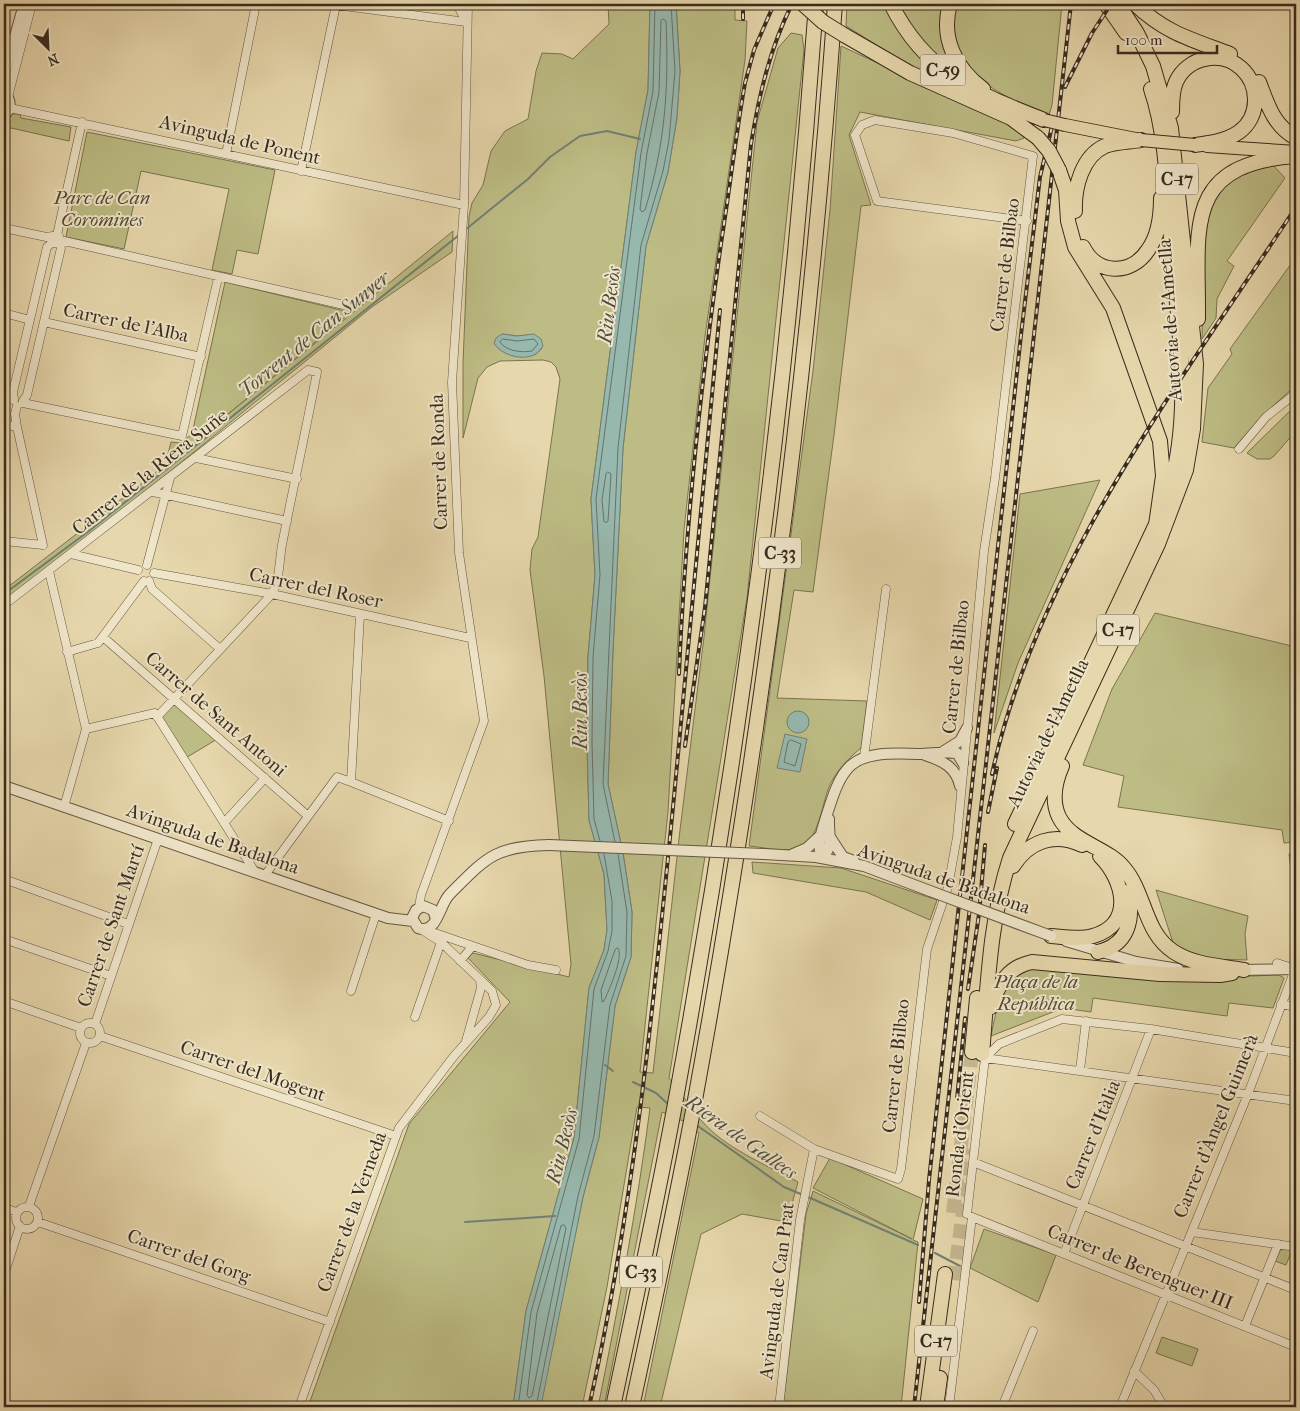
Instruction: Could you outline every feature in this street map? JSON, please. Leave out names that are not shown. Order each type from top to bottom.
[{"type":"highway","name":"C-59","points":[[803,4],[823,22],[844,36],[910,73],[991,108],[1141,140],[1195,145],[1296,150]]},
{"type":"highway","name":"C-33","points":[[613,1407],[669,1136],[726,801],[768,499],[796,237],[816,4]]},
{"type":"highway","name":"C-33","points":[[632,1407],[695,1099],[746,794],[780,552],[810,294],[835,4]]},
{"type":"highway","name":"C-59","points":[[891,4],[911,36],[947,74],[978,93],[1044,120]]},
{"type":"highway","name":"C-59","points":[[950,4],[947,31],[949,44],[957,61],[977,84],[1018,110]]},
{"type":"highway","name":"C-17","points":[[980,1055],[983,934],[994,882],[1008,839],[1156,525],[1172,481],[1178,457],[1183,412],[1180,336],[1165,160],[1156,102],[1145,71],[1127,34],[1106,4]]},
{"type":"highway","name":"Autovia de l'Ametlla","points":[[980,1055],[984,1034],[991,941],[1001,886],[1027,819],[1132,600],[1168,519],[1186,470],[1194,418],[1196,364],[1171,128],[1160,85],[1148,55],[1118,4]]},
{"type":"highway","points":[[1135,4],[1175,33],[1230,54],[1245,63],[1259,80],[1273,117],[1283,129],[1296,138]]},
{"type":"highway","points":[[1171,128],[1174,89],[1183,71],[1194,63],[1210,58],[1225,59],[1237,64],[1250,79],[1255,91],[1255,105],[1252,117],[1245,128],[1233,136],[1218,142],[1195,145]]},
{"type":"highway","points":[[991,108],[1020,124],[1038,138],[1049,151],[1059,170],[1066,190],[1068,221],[1075,247],[1113,308],[1160,441],[1162,476],[1156,525]]},
{"type":"highway","points":[[1141,140],[1110,145],[1099,150],[1090,157],[1081,175],[1075,199],[1076,225],[1086,252],[1098,264],[1112,269],[1123,269],[1136,262],[1148,250],[1158,225],[1161,172],[1165,160]]},
{"type":"highway","points":[[1196,364],[1198,346],[1199,222],[1207,197],[1223,178],[1238,169],[1266,160],[1296,156]]},
{"type":"highway","points":[[1132,600],[1055,786],[1055,804],[1063,823],[1074,835],[1110,855],[1129,874],[1151,924],[1167,946],[1183,957],[1244,970]]},
{"type":"highway","points":[[1001,886],[1022,853],[1043,840],[1059,838],[1077,842],[1101,856],[1115,873],[1122,894],[1121,907],[1116,919],[1105,930],[1094,936],[1077,938],[1051,936]]},
{"type":"highway","points":[[1097,848],[1122,876],[1128,889],[1130,910],[1128,926],[1122,938],[1114,947],[1098,952]]},
{"type":"highway","points":[[984,1034],[1000,983],[1010,972],[1026,963],[1044,962],[1084,968],[1160,974],[1220,975],[1244,970]]},
{"type":"highway","name":"C-17","points":[[938,1407],[940,1373],[954,1278]]},
{"type":"highway","name":"C-17","points":[[927,1407],[954,1278]]},
{"type":"street","points":[[4,76],[24,4]]},
{"type":"street","points":[[7,111],[6,95],[32,4]]},
{"type":"street","points":[[226,154],[256,4]]},
{"type":"street","points":[[457,4],[466,22]]},
{"type":"street","name":"Carrer de Ronda","points":[[424,907],[421,895],[484,721],[458,553],[452,382],[464,205],[466,22],[468,4]]},
{"type":"street","points":[[302,171],[336,5],[466,22]]},
{"type":"street","name":"Avinguda de Ponent","points":[[7,111],[82,122],[464,205]]},
{"type":"street","name":"Carrer de Bilbao","points":[[814,1149],[898,1179],[902,1169],[927,949],[948,887],[957,837],[960,786],[984,550],[995,478],[1027,221],[1033,156],[954,132],[875,120],[862,125],[855,135],[877,201],[1027,221]]},
{"type":"street","points":[[4,541],[43,545],[17,427],[15,414],[18,402],[13,392],[47,247],[56,240],[82,122]]},
{"type":"street","points":[[4,228],[344,305]]},
{"type":"street","points":[[18,402],[28,395],[61,248],[56,240]]},
{"type":"street","points":[[4,398],[182,436],[218,278]]},
{"type":"street","points":[[4,313],[30,320]]},
{"type":"street","name":"Carrer de l'Alba","points":[[44,322],[201,357]]},
{"type":"street","name":"Carrer de la Riera Suñe","points":[[4,605],[153,492],[308,370],[317,372],[297,480]]},
{"type":"street","points":[[1240,449],[1266,417],[1296,393]]},
{"type":"street","points":[[4,424],[17,427]]},
{"type":"street","points":[[86,729],[156,715],[272,594],[277,585],[287,521],[297,480],[196,458]]},
{"type":"street","points":[[71,554],[138,570],[147,565],[170,478]]},
{"type":"street","points":[[153,492],[287,521]]},
{"type":"street","points":[[67,652],[98,643],[103,638],[154,573],[152,568],[147,565]]},
{"type":"street","points":[[138,570],[138,576],[146,581],[152,589],[220,649]]},
{"type":"street","points":[[49,571],[86,729],[64,807]]},
{"type":"street","name":"Carrer del Roser","points":[[154,573],[272,594],[470,638]]},
{"type":"street","points":[[864,758],[886,588]]},
{"type":"street","points":[[352,782],[360,615]]},
{"type":"street","name":"Carrer de Sant Antoni","points":[[103,638],[308,816]]},
{"type":"street","points":[[156,715],[254,872]]},
{"type":"street","points":[[943,757],[960,741],[966,728]]},
{"type":"street","points":[[823,858],[819,846],[825,836],[830,799],[846,771],[864,758],[884,752],[943,757],[955,763],[963,759]]},
{"type":"street","points":[[943,757],[954,772],[960,786]]},
{"type":"street","points":[[265,875],[337,777],[449,821]]},
{"type":"street","points":[[224,823],[265,778]]},
{"type":"street","name":"Avinguda de Badalona","points":[[4,786],[376,914],[397,920],[413,921]]},
{"type":"street","points":[[788,855],[807,848],[825,836]]},
{"type":"street","points":[[825,836],[843,857],[864,866]]},
{"type":"street","name":"Carrer de Sant Martí","points":[[95,1024],[158,839]]},
{"type":"street","name":"Avinguda de Badalona","points":[[431,927],[445,900],[479,865],[494,854],[522,846],[549,845],[788,855],[823,858],[864,866],[1051,936],[1098,952],[1136,962],[1176,969],[1296,969]]},
{"type":"street","points":[[4,879],[128,924]]},
{"type":"street","name":"Avinguda de Badalona","points":[[424,907],[445,900]]},
{"type":"street","points":[[480,980],[441,942],[431,927],[424,907],[413,913],[415,926],[431,927],[472,947],[528,964],[556,970]]},
{"type":"street","points":[[351,991],[376,914]]},
{"type":"street","points":[[431,927],[441,942]]},
{"type":"street","points":[[4,939],[111,976]]},
{"type":"street","points":[[414,1017],[441,942]]},
{"type":"street","points":[[460,961],[472,947]]},
{"type":"street","points":[[1277,963],[1296,969]]},
{"type":"street","name":"Carrer d'Àngel Guimerà","points":[[1120,1407],[1248,1094],[1296,969]]},
{"type":"street","name":"Carrer de la Verneda","points":[[298,1407],[396,1136],[404,1119],[493,1011],[496,1002],[492,991],[480,980]]},
{"type":"street","name":"Carrer de la Verneda","points":[[465,1044],[481,988],[480,980]]},
{"type":"street","points":[[4,1001],[81,1028]]},
{"type":"street","points":[[1281,1004],[1296,1006]]},
{"type":"street","points":[[472,1015],[475,1024],[481,1026]]},
{"type":"street","points":[[980,1055],[999,1044],[1062,1018],[1151,1029],[1296,1053]]},
{"type":"street","points":[[1080,1070],[1086,1021]]},
{"type":"street","points":[[86,1023],[95,1024],[99,1028],[100,1036],[94,1042],[86,1043],[81,1038],[81,1028],[86,1023]]},
{"type":"street","name":"Carrer d'Itàlia","points":[[1064,1254],[1151,1029]]},
{"type":"street","name":"Carrer del Mogent","points":[[100,1036],[396,1136]]},
{"type":"street","points":[[29,1206],[86,1043]]},
{"type":"street","points":[[980,1055],[1296,1101]]},
{"type":"street","name":"Ronda d'Orient","points":[[949,1407],[954,1278],[969,1216],[980,1101],[980,1055]]},
{"type":"street","points":[[760,1116],[814,1149]]},
{"type":"street","name":"Avinguda de Can Prat","points":[[779,1407],[800,1220],[814,1149]]},
{"type":"street","points":[[973,1162],[1296,1290]]},
{"type":"street","points":[[29,1206],[36,1211],[38,1222],[30,1229],[20,1226],[16,1219],[17,1212],[23,1207],[29,1206]]},
{"type":"street","points":[[4,1208],[17,1212]]},
{"type":"street","name":"Carrer de Berenguer III","points":[[969,1216],[1296,1347]]},
{"type":"street","name":"Carrer del Gorg","points":[[38,1222],[330,1322]]},
{"type":"street","points":[[4,1275],[20,1226]]},
{"type":"street","points":[[1192,1232],[1296,1247]]},
{"type":"street","points":[[1245,1326],[1278,1244]]},
{"type":"street","points":[[1002,1407],[1033,1331]]},
{"type":"street","points":[[1134,1371],[1154,1390],[1164,1407]]},
{"type":"green space","points":[[608,4],[650,4],[648,90],[636,152],[591,499],[595,575],[588,657],[587,742],[589,820],[604,874],[607,930],[604,950],[589,988],[574,1138],[526,1311],[513,1407],[308,1407],[409,1124],[510,1002],[468,958],[473,953],[569,977],[571,964],[544,676],[530,570],[532,549],[538,537],[560,379],[556,367],[551,362],[543,360],[500,361],[487,367],[478,378],[463,438],[463,363],[469,216],[472,203],[483,185],[491,151],[505,131],[528,119],[536,71],[542,53],[562,54],[573,59],[609,24]],"holes":[[[502,334],[529,335],[542,348],[536,354],[526,357],[514,356],[496,346]]]},
{"type":"green space","points":[[676,4],[735,4],[735,20],[747,21],[745,60],[705,336],[684,530],[668,812],[640,1072],[653,1073],[704,637],[757,122],[778,48],[791,33],[802,35],[804,50],[747,598],[669,1078],[697,1115],[721,1139],[746,1155],[798,1182],[787,1222],[742,1214],[701,1234],[660,1407],[643,1407],[699,1133],[683,1121],[662,1112],[604,1407],[598,1407],[627,1258],[650,1108],[637,1107],[607,1287],[582,1407],[540,1407],[583,1197],[599,1137],[615,1006],[631,957],[632,912],[623,853],[608,784],[613,650],[623,448],[646,246],[668,172],[677,117],[680,71]]},
{"type":"green space","points":[[847,4],[885,4],[962,90],[909,65],[846,26]]},
{"type":"green space","points":[[899,4],[943,4],[941,24],[943,47],[950,62],[966,81],[928,47]]},
{"type":"green space","points":[[956,4],[1062,4],[1052,105],[1049,115],[1002,94],[988,85],[964,62],[956,48],[952,31]]},
{"type":"green space","points":[[841,46],[1020,129],[1024,138],[1016,141],[860,112],[849,135],[871,205],[861,206],[813,592],[794,590],[777,698],[867,701],[861,748],[846,762],[833,779],[815,830],[804,845],[790,850],[778,850],[749,846],[813,371],[830,210]]},
{"type":"green space","points":[[13,114],[20,114],[21,118],[71,127],[69,141],[11,128],[6,130],[4,135],[4,120]]},
{"type":"green space","name":"Parc de Can Coromines","points":[[87,132],[275,170],[258,254],[237,250],[232,274],[212,270],[229,189],[141,171],[124,249],[66,237]]},
{"type":"green space","points":[[1271,163],[1285,178],[1227,261],[1234,266],[1217,299],[1216,318],[1202,339],[1204,223],[1213,196],[1233,176]]},
{"type":"green space","points":[[453,231],[452,252],[372,307],[140,496],[4,600],[4,590],[176,457],[168,454],[171,442],[181,443],[192,434],[225,282],[345,311],[354,303],[361,304],[216,424]]},
{"type":"green space","points":[[1296,257],[1296,385],[1260,418],[1234,448],[1202,442],[1208,388],[1232,354],[1230,349]]},
{"type":"green space","points":[[1296,405],[1296,431],[1274,456],[1270,459],[1257,459],[1247,453]]},
{"type":"green space","points":[[1100,480],[1018,663],[994,733],[1020,494]]},
{"type":"green space","points":[[1155,613],[1296,647],[1296,842],[1284,843],[1282,830],[1118,807],[1124,776],[1083,765],[1112,689]]},
{"type":"green space","points":[[171,701],[219,738],[184,759],[159,715]]},
{"type":"green space","points":[[1296,853],[1296,906],[1289,854]]},
{"type":"green space","points":[[752,862],[841,868],[937,900],[930,920],[866,892],[753,873]]},
{"type":"green space","points":[[1156,890],[1248,916],[1245,934],[1247,960],[1208,959],[1174,946]]},
{"type":"green space","name":"Plaça de la República","points":[[1030,969],[1196,978],[1279,975],[1284,978],[1273,1008],[1229,1003],[1227,1016],[1093,998],[1091,1012],[1063,1008],[991,1036],[998,1005],[1005,988],[1011,981]]},
{"type":"green space","points":[[830,1158],[923,1199],[913,1240],[918,1242],[901,1407],[783,1407],[806,1214],[813,1191],[912,1239],[813,1188]]},
{"type":"green space","points":[[984,1229],[1056,1255],[1038,1302],[970,1268]]},
{"type":"green space","points":[[1281,1249],[1292,1250],[1286,1265],[1275,1261]]},
{"type":"green space","points":[[1162,1337],[1198,1349],[1192,1366],[1156,1353]]},
{"type":"water","points":[[650,4],[676,4],[680,71],[677,117],[668,172],[646,246],[623,448],[608,784],[623,853],[632,912],[631,957],[615,1006],[599,1137],[583,1197],[542,1401],[540,1407],[513,1407],[526,1311],[574,1138],[589,988],[604,950],[607,930],[604,874],[589,820],[587,742],[588,657],[595,575],[591,499],[636,152],[648,90]]},
{"type":"water","points":[[502,334],[517,336],[534,334],[541,339],[543,346],[531,356],[516,357],[505,353],[494,343],[496,338]]},
{"type":"water","points":[[798,711],[806,714],[809,722],[806,730],[798,733],[790,730],[787,722],[790,714]]},
{"type":"water","points":[[785,734],[807,739],[800,772],[777,768]]},
{"type":"waterway","name":"Torrent de Can Sunyer","points":[[465,230],[528,179],[550,157],[580,136],[607,131],[640,139]]},
{"type":"waterway","name":"Torrent de Can Sunyer","points":[[4,594],[89,531],[459,235]]},
{"type":"waterway","name":"Riera de Gallecs","points":[[605,1065],[613,1071]]},
{"type":"waterway","name":"Riera de Gallecs","points":[[633,1082],[656,1093],[669,1105]]},
{"type":"waterway","name":"Riera de Gallecs","points":[[695,1124],[784,1187],[803,1195]]},
{"type":"waterway","name":"Riera de Gallecs","points":[[808,1197],[918,1245]]},
{"type":"waterway","points":[[465,1222],[555,1216]]},
{"type":"waterway","name":"Riera de Gallecs","points":[[935,1253],[960,1266]]},
{"type":"tunnel","points":[[953,1213],[972,1052]]},
{"type":"tunnel","points":[[954,1280],[971,1149]]},
{"type":"railway","points":[[743,4],[743,19]]},
{"type":"railway","points":[[679,674],[685,565],[695,455],[722,237],[745,83],[754,50],[774,4]]},
{"type":"railway","points":[[685,746],[705,607],[751,144],[766,72],[777,38],[792,4]]},
{"type":"railway","points":[[914,1407],[1071,4]]},
{"type":"railway","points":[[1065,87],[1092,33],[1111,4]]},
{"type":"railway","points":[[919,1302],[929,1180],[1021,335],[1040,177],[1053,122]]},
{"type":"railway","points":[[992,774],[1013,697],[1042,622],[1078,549],[1118,478],[1161,408],[1296,207]]},
{"type":"railway","points":[[589,1407],[618,1256],[641,1103],[659,950],[720,310]]},
{"type":"railway","points":[[988,812],[997,768]]},
{"type":"railway","points":[[968,989],[979,914],[985,845]]},
{"type":"railway","points":[[957,1099],[965,1018]]},
{"type":"water label","name":"Riu Besòs","points":[[609,305]]},
{"type":"water label","name":"Riu Besòs","points":[[580,711]]},
{"type":"water label","name":"Riu Besòs","points":[[562,1146]]}]
